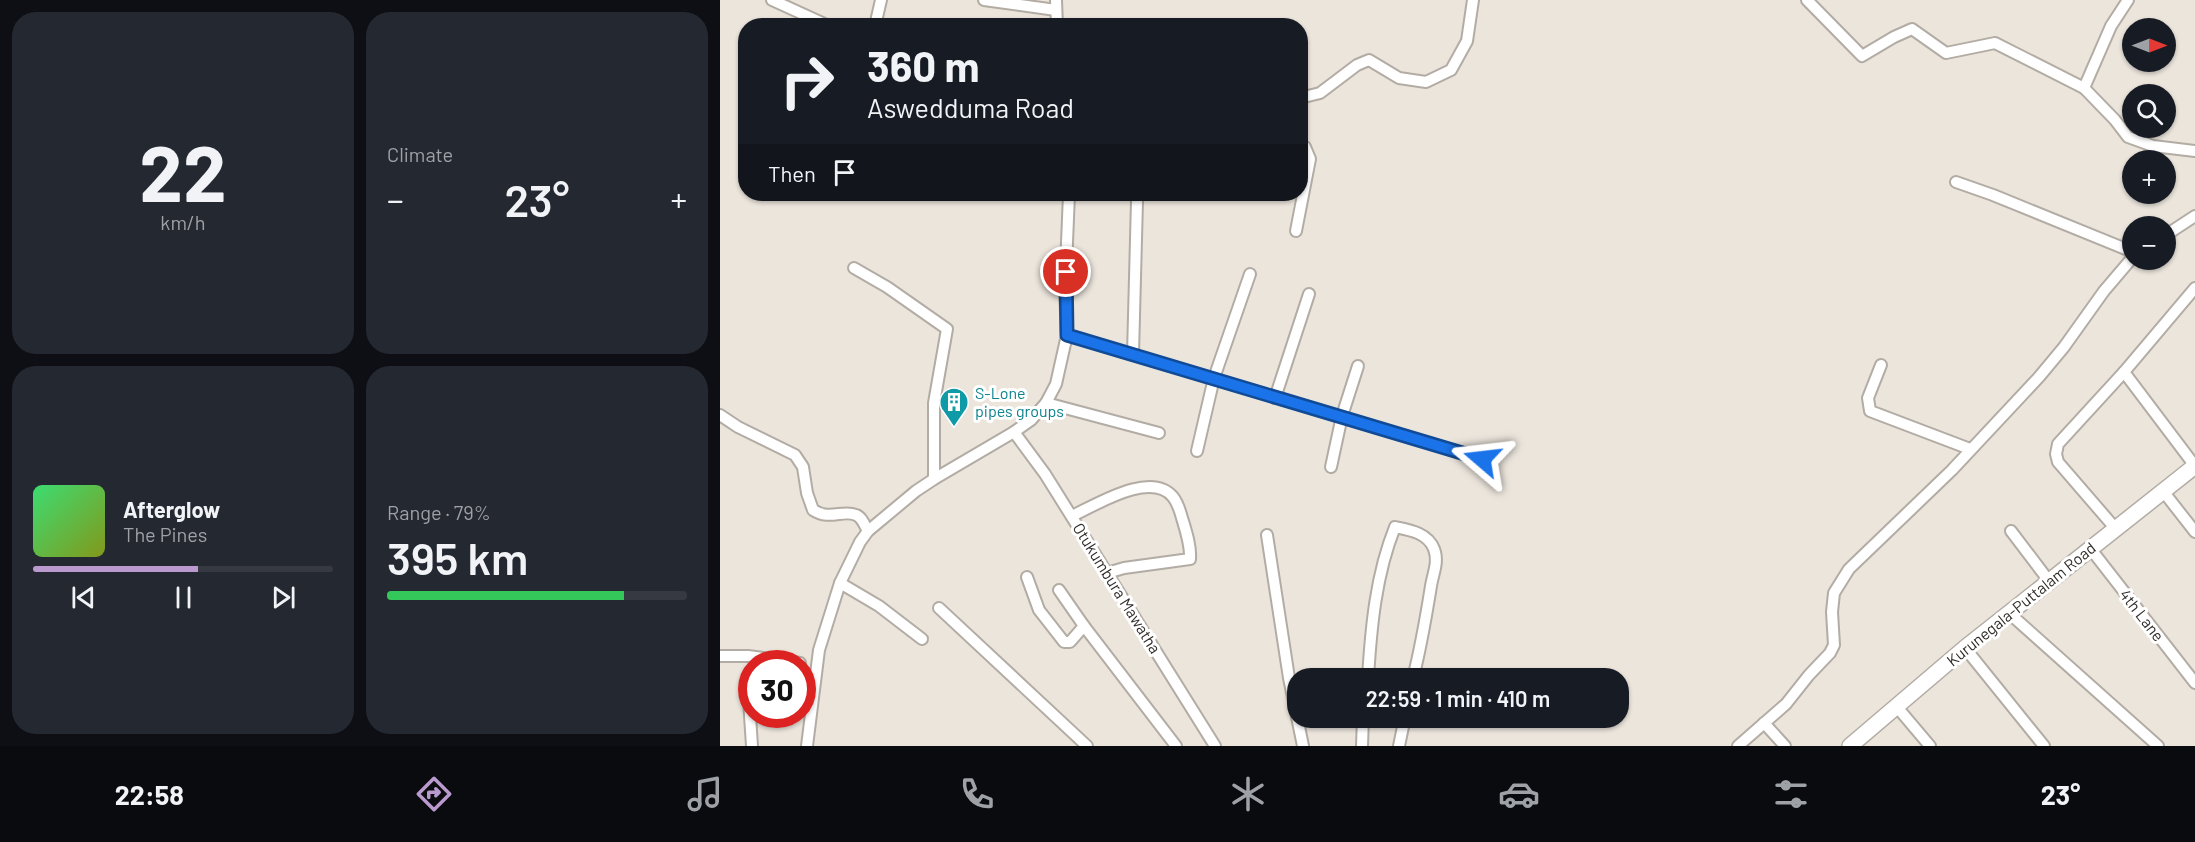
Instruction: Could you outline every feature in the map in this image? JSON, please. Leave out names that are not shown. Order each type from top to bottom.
[{"type":"highway","name":"Kurunegala-Puttalam Road","points":[[1850,746],[1965,648],[2195,466]]},
{"type":"street","points":[[772,0],[811,18]]},
{"type":"street","points":[[876,18],[881,0]]},
{"type":"street","points":[[984,0],[1056,5]]},
{"type":"street","points":[[1308,96],[1320,93],[1357,65],[1369,60],[1399,78],[1426,82],[1451,70],[1467,41],[1473,0]]},
{"type":"street","points":[[1807,0],[1862,56],[1912,29],[1946,53],[1995,43],[2084,88],[2128,136],[2153,147],[2195,151]]},
{"type":"street","points":[[2084,88],[2111,26],[2128,0]]},
{"type":"street","points":[[1308,154],[1310,159],[1308,169]]},
{"type":"street","points":[[1956,182],[1994,195],[2122,247]]},
{"type":"street","points":[[816,666],[831,607],[840,583],[860,542],[868,531],[934,479],[1031,420],[1046,403],[1056,384],[1067,335],[1065,291],[1069,201]]},
{"type":"street","points":[[1133,354],[1137,201]]},
{"type":"street","points":[[1296,231],[1302,201]]},
{"type":"street","points":[[2176,229],[2195,216]]},
{"type":"street","points":[[854,267],[947,329],[934,403],[934,479]]},
{"type":"street","points":[[1738,746],[1786,704],[1830,653],[1834,645],[1832,612],[1834,593],[1849,569],[1952,470],[1970,448],[2039,377],[2122,270]]},
{"type":"street","points":[[1197,450],[1214,378],[1250,274]]},
{"type":"street","points":[[2115,528],[2058,462],[2056,454],[2058,444],[2194,292]]},
{"type":"street","points":[[1275,398],[1310,294]]},
{"type":"street","points":[[1067,335],[1482,459]]},
{"type":"street","points":[[1881,365],[1868,398],[1870,411],[1970,448]]},
{"type":"street","points":[[1331,467],[1342,416],[1358,366]]},
{"type":"street","points":[[2124,372],[2195,466]]},
{"type":"street","points":[[1046,403],[1159,433]]},
{"type":"street","points":[[720,415],[738,427],[795,455],[803,467],[807,493],[813,510],[826,516],[855,514],[859,516],[868,531]]},
{"type":"street","name":"Otukumbura Mawatha","points":[[1014,432],[1046,474],[1215,746]]},
{"type":"street","points":[[1072,516],[1112,497],[1146,485],[1157,487],[1173,495],[1184,522],[1190,559],[1124,568],[1107,573]]},
{"type":"street","points":[[2163,491],[2195,532]]},
{"type":"street","points":[[1369,668],[1381,571],[1386,548],[1395,527],[1413,531],[1430,541],[1436,558],[1424,636],[1416,668]]},
{"type":"street","points":[[2011,531],[2049,581]]},
{"type":"street","points":[[1267,535],[1289,678],[1303,746]]},
{"type":"street","name":"4th Lane","points":[[2090,548],[2195,683]]},
{"type":"street","points":[[1027,577],[1039,610],[1064,642],[1070,642],[1084,626]]},
{"type":"street","points":[[840,583],[879,606],[922,639]]},
{"type":"street","points":[[1059,590],[1176,746]]},
{"type":"street","points":[[939,608],[1087,746]]},
{"type":"street","points":[[2009,613],[2158,746]]},
{"type":"street","points":[[1965,648],[2044,746]]},
{"type":"street","points":[[720,656],[738,656]]},
{"type":"street","points":[[1897,706],[1930,746]]},
{"type":"street","points":[[1764,723],[1785,746]]},
{"type":"street","points":[[751,728],[752,746]]},
{"type":"street","points":[[807,746],[809,728]]},
{"type":"street","points":[[1362,746],[1363,728]]},
{"type":"street","points":[[1398,746],[1402,728]]},
{"type":"place","name":"S-Lone pipes groups","points":[[954,428]]},
{"type":"route","points":[[1066,272],[1067,335],[1482,459]]}]
